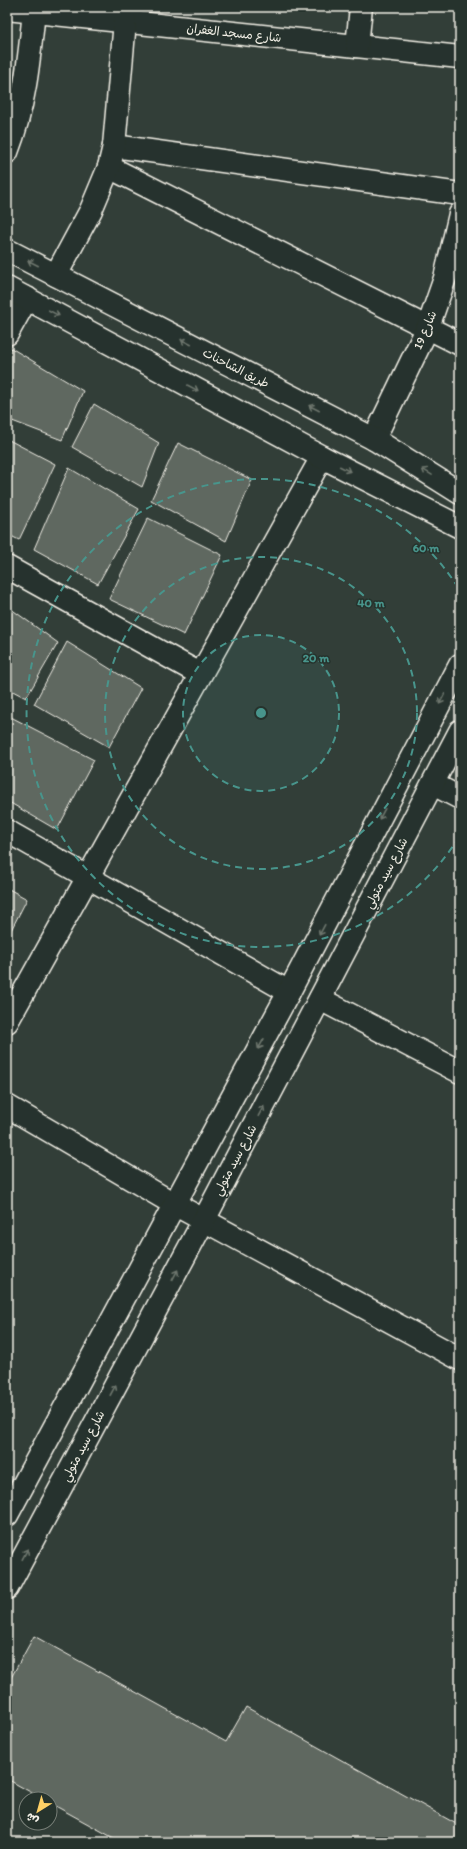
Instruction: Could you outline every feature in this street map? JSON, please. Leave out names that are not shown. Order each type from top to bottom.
[{"type":"street","points":[[357,46],[362,7]]},
{"type":"street","name":"شارع مسجد الغفران","points":[[7,9],[97,12],[125,21],[460,56]]},
{"type":"street","points":[[7,152],[16,130],[28,76],[34,11]]},
{"type":"street","points":[[56,275],[91,210],[111,157],[125,21]]},
{"type":"street","points":[[111,157],[460,194]]},
{"type":"street","points":[[111,157],[460,344]]},
{"type":"street","name":"شارع 19","points":[[374,438],[428,327],[445,278],[460,214]]},
{"type":"street","name":"طريق الشاحنات","points":[[7,250],[374,438],[460,493]]},
{"type":"street","points":[[7,288],[322,457],[460,527]]},
{"type":"street","points":[[7,334],[27,298]]},
{"type":"street","points":[[7,1022],[322,457]]},
{"type":"street","points":[[7,567],[200,674]]},
{"type":"street","points":[[7,1515],[289,992],[460,665]]},
{"type":"street","name":"شارع سيد متولي","points":[[7,1588],[204,1220],[460,731]]},
{"type":"street","points":[[433,784],[460,798]]},
{"type":"street","points":[[7,831],[289,992]]},
{"type":"street","points":[[320,999],[460,1072]]},
{"type":"street","points":[[7,1106],[174,1204],[460,1359]]},
{"type":"building","points":[[11,348],[83,391],[62,440],[7,419],[7,356]]},
{"type":"building","points":[[94,404],[159,443],[142,487],[72,447]]},
{"type":"building","points":[[7,439],[55,464],[19,540],[7,534]]},
{"type":"building","points":[[178,443],[252,480],[226,541],[151,500]]},
{"type":"building","points":[[69,468],[139,509],[98,584],[34,549]]},
{"type":"building","points":[[148,518],[222,555],[184,635],[109,599]]},
{"type":"building","points":[[7,606],[58,643],[26,698],[7,688]]},
{"type":"building","points":[[67,642],[141,688],[109,747],[34,704]]},
{"type":"building","points":[[7,715],[94,760],[57,830],[7,801]]},
{"type":"building","points":[[7,888],[27,899],[7,938]]},
{"type":"building","points":[[34,1636],[226,1742],[246,1707],[460,1826],[460,1835],[456,1842],[121,1842],[58,1807],[58,1791],[29,1791],[7,1779],[7,1685]]}]
